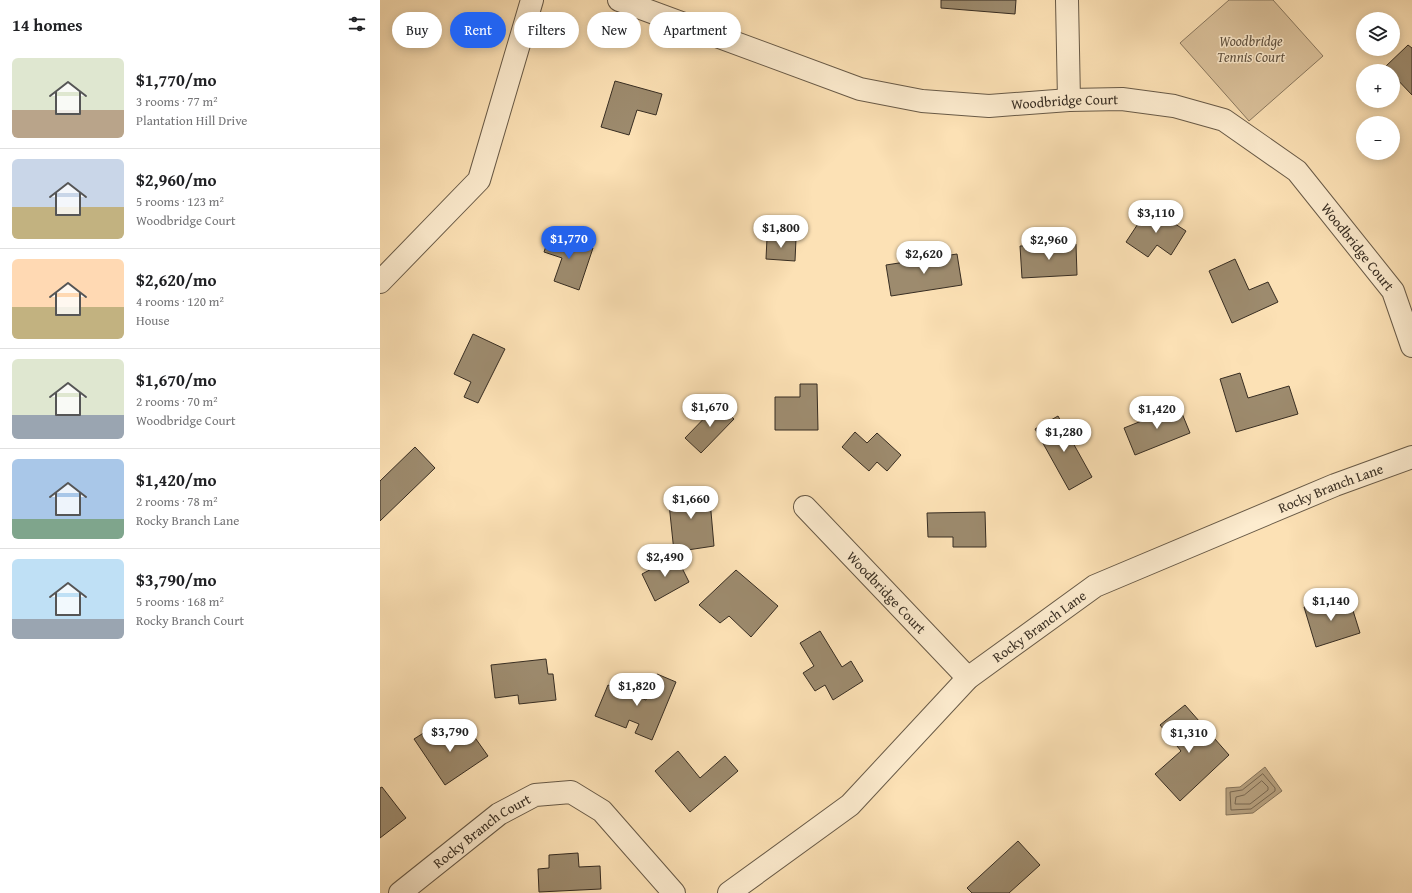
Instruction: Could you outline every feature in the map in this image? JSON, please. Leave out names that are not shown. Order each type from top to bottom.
[{"type":"street","points":[[380,282],[479,180],[532,0]]},
{"type":"street","name":"Woodbridge Court","points":[[619,0],[860,88],[922,101],[989,106],[1069,100],[1122,99],[1174,106],[1224,120],[1297,171],[1393,292],[1412,346]]},
{"type":"street","points":[[1068,0],[1069,100]]},
{"type":"street","name":"Rocky Branch Lane","points":[[729,893],[850,805],[968,678],[1095,586],[1335,485],[1412,457]]},
{"type":"street","name":"Woodbridge Court","points":[[805,507],[968,678]]},
{"type":"street","name":"Rocky Branch Court","points":[[400,893],[499,814],[535,795],[571,792],[602,811],[674,893]]},
{"type":"green space","name":"Woodbridge Tennis Court","points":[[1229,0],[1273,0],[1323,56],[1249,121],[1180,43]]},
{"type":"water","points":[[1265,767],[1282,791],[1253,813],[1226,815],[1226,788],[1240,787]]},
{"type":"building","points":[[941,0],[1016,0],[1015,14],[941,8]]},
{"type":"building","points":[[1408,45],[1412,48],[1412,95],[1400,82],[1400,64],[1388,64],[1396,56],[1400,56],[1400,53]]},
{"type":"building","points":[[615,81],[662,94],[656,115],[637,110],[629,135],[601,127]]},
{"type":"building","points":[[1149,207],[1186,231],[1171,255],[1157,245],[1148,257],[1126,242]]},
{"type":"building","points":[[550,234],[593,248],[579,290],[554,281],[562,258],[544,252]]},
{"type":"building","points":[[767,238],[796,239],[795,261],[766,259]]},
{"type":"building","points":[[1076,244],[1077,275],[1022,278],[1020,246]]},
{"type":"building","points":[[957,254],[962,285],[891,296],[886,265]]},
{"type":"building","points":[[1235,259],[1249,290],[1268,282],[1278,302],[1232,323],[1209,271]]},
{"type":"building","points":[[473,334],[505,349],[478,403],[464,397],[471,382],[454,374]]},
{"type":"building","points":[[1240,373],[1248,398],[1289,386],[1298,414],[1236,432],[1220,379]]},
{"type":"building","points":[[800,384],[817,384],[818,430],[775,430],[775,397],[800,397]]},
{"type":"building","points":[[718,404],[734,419],[701,453],[685,438]]},
{"type":"building","points":[[1179,406],[1190,433],[1135,455],[1124,428]]},
{"type":"building","points":[[1058,416],[1092,477],[1069,490],[1035,429]]},
{"type":"building","points":[[855,432],[867,443],[877,433],[901,455],[887,471],[877,462],[869,471],[842,447]]},
{"type":"building","points":[[415,447],[435,468],[380,521],[380,481]]},
{"type":"building","points":[[709,489],[714,546],[674,552],[668,494]]},
{"type":"building","points":[[985,512],[986,547],[953,547],[953,537],[928,537],[927,513]]},
{"type":"building","points":[[676,556],[689,582],[655,601],[642,574]]},
{"type":"building","points":[[736,570],[778,606],[751,637],[729,616],[720,623],[699,605]]},
{"type":"building","points":[[1322,601],[1324,609],[1350,601],[1360,633],[1316,647],[1304,607]]},
{"type":"building","points":[[820,631],[842,667],[851,661],[863,681],[833,700],[825,685],[815,691],[803,673],[814,666],[800,643]]},
{"type":"building","points":[[546,659],[548,674],[553,674],[556,700],[519,704],[518,695],[495,698],[491,665]]},
{"type":"building","points":[[657,674],[676,682],[652,740],[635,733],[639,724],[629,720],[626,728],[595,716],[608,685],[646,700]]},
{"type":"building","points":[[1185,705],[1229,755],[1180,801],[1155,774],[1181,751],[1160,725]]},
{"type":"building","points":[[433,727],[438,735],[448,728],[457,741],[471,732],[488,756],[445,785],[414,739]]},
{"type":"building","points":[[678,751],[700,778],[725,756],[738,771],[690,812],[655,771]]},
{"type":"building","points":[[382,787],[406,818],[380,838],[380,788]]},
{"type":"building","points":[[1018,841],[1040,865],[1009,893],[972,893],[967,888]]},
{"type":"building","points":[[578,853],[579,867],[600,866],[601,889],[539,892],[538,869],[549,868],[549,855]]}]
